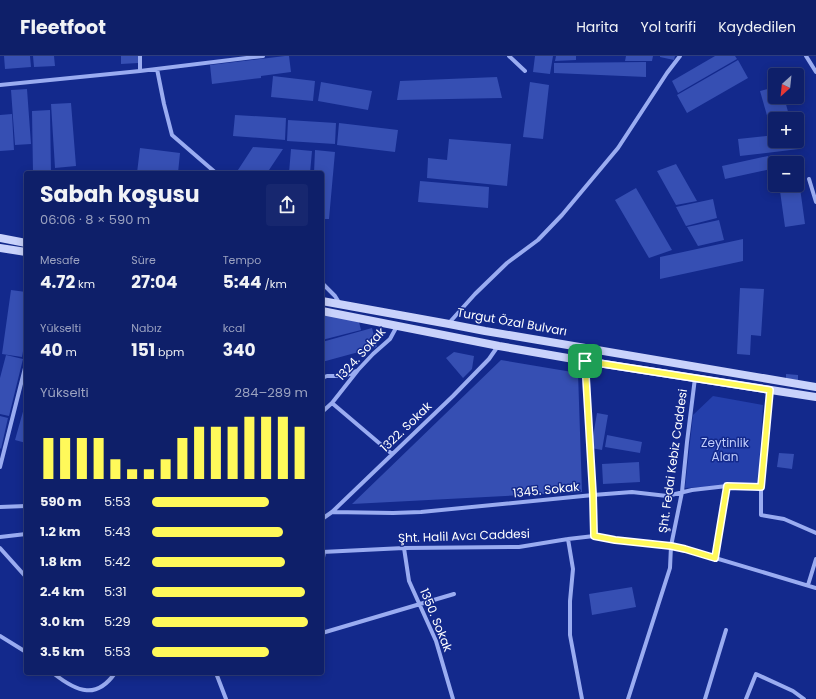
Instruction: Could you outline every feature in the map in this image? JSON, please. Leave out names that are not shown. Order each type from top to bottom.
[{"type":"main road","points":[[0,238],[24,243]]},
{"type":"main road","points":[[0,248],[24,252]]},
{"type":"main road","name":"Turgut Özal Bulvarı","points":[[324,301],[485,331],[816,387]]},
{"type":"main road","points":[[324,311],[499,346],[585,361],[816,397]]},
{"type":"street","points":[[140,56],[140,71]]},
{"type":"street","points":[[0,85],[140,71],[263,56]]},
{"type":"street","points":[[509,56],[524,71]]},
{"type":"street","points":[[449,324],[507,263],[538,240],[562,215],[618,148],[667,73],[680,56]]},
{"type":"street","points":[[806,56],[816,72]]},
{"type":"street","points":[[157,69],[172,135],[214,171]]},
{"type":"street","points":[[809,179],[816,202]]},
{"type":"street","points":[[324,285],[335,296],[340,304]]},
{"type":"street","name":"1324. Sokak","points":[[324,410],[332,403],[358,370],[390,339],[398,325]]},
{"type":"street","name":"1322. Sokak","points":[[324,518],[332,512],[489,360],[499,346]]},
{"type":"street","points":[[585,361],[594,536]]},
{"type":"street","points":[[324,377],[345,376],[358,370]]},
{"type":"street","points":[[0,467],[24,372]]},
{"type":"street","name":"Şht. Fedai Kebiz Caddesi","points":[[628,699],[670,568],[671,546],[682,492],[695,378]]},
{"type":"street","points":[[770,390],[761,487],[761,515],[784,519],[816,533]]},
{"type":"street","points":[[332,403],[392,454]]},
{"type":"street","points":[[715,558],[727,486]]},
{"type":"street","name":"1345. Sokak","points":[[332,512],[421,512],[632,492],[667,496],[692,490],[727,486],[761,487]]},
{"type":"street","points":[[0,506],[24,506]]},
{"type":"street","points":[[0,537],[24,534]]},
{"type":"street","name":"Şht. Halil Avcı Caddesi","points":[[324,552],[404,548],[519,547],[594,536],[685,549],[816,588]]},
{"type":"street","points":[[568,539],[574,569],[570,601],[570,635],[582,699]]},
{"type":"street","points":[[0,548],[24,575]]},
{"type":"street","name":"1350. Sokak","points":[[404,548],[409,581],[436,641],[453,699]]},
{"type":"street","points":[[808,585],[816,559]]},
{"type":"street","points":[[324,632],[454,594]]},
{"type":"street","points":[[705,699],[726,630]]},
{"type":"street","points":[[0,636],[24,651]]},
{"type":"street","points":[[746,699],[756,674],[793,691],[804,699]]},
{"type":"street","points":[[56,675],[81,695]]},
{"type":"street","points":[[104,691],[114,675]]},
{"type":"street","points":[[217,675],[226,699]]},
{"type":"green space","name":"Zeytinlik Alan","points":[[713,396],[763,405],[758,484],[685,488],[693,415]]},
{"type":"building","points":[[4,56],[30,56],[31,67],[5,69]]},
{"type":"building","points":[[33,56],[54,56],[55,66],[34,67]]},
{"type":"building","points":[[121,56],[138,56],[138,63],[121,64]]},
{"type":"building","points":[[289,56],[291,72],[261,76],[261,78],[212,84],[210,65]]},
{"type":"building","points":[[535,56],[553,56],[550,74],[533,72]]},
{"type":"building","points":[[556,56],[576,56],[576,60],[555,61]]},
{"type":"building","points":[[626,56],[653,56],[652,61],[625,61]]},
{"type":"building","points":[[660,56],[675,56],[674,60]]},
{"type":"building","points":[[715,56],[735,56],[737,59],[678,93],[672,81]]},
{"type":"building","points":[[738,60],[748,78],[687,113],[677,95]]},
{"type":"building","points":[[646,62],[646,77],[554,73],[554,63]]},
{"type":"building","points":[[273,76],[315,81],[313,101],[271,97]]},
{"type":"building","points":[[497,77],[502,98],[397,100],[400,81]]},
{"type":"building","points":[[321,82],[372,91],[368,110],[318,101]]},
{"type":"building","points":[[530,82],[549,85],[543,139],[523,137]]},
{"type":"building","points":[[27,89],[31,144],[15,145],[11,90]]},
{"type":"building","points":[[768,89],[768,104],[786,104],[788,112],[768,112],[768,119],[760,91]]},
{"type":"building","points":[[71,103],[76,166],[55,168],[51,104]]},
{"type":"building","points":[[50,110],[51,171],[33,171],[32,111]]},
{"type":"building","points":[[12,114],[14,150],[0,151],[0,115]]},
{"type":"building","points":[[235,115],[286,118],[285,140],[233,136]]},
{"type":"building","points":[[288,120],[336,123],[335,144],[287,141]]},
{"type":"building","points":[[339,123],[398,130],[395,152],[337,145]]},
{"type":"building","points":[[768,136],[768,148],[799,149],[740,156],[738,139]]},
{"type":"building","points":[[449,139],[511,144],[507,186],[427,178],[428,158],[447,160]]},
{"type":"building","points":[[253,147],[283,149],[268,171],[237,171]]},
{"type":"building","points":[[140,148],[180,153],[178,171],[137,171]]},
{"type":"building","points":[[291,149],[312,151],[310,171],[289,171]]},
{"type":"building","points":[[315,150],[335,152],[329,219],[324,219],[324,171],[314,171]]},
{"type":"building","points":[[768,156],[768,170],[725,179],[722,166]]},
{"type":"building","points":[[676,164],[697,201],[676,205],[657,171]]},
{"type":"building","points":[[420,181],[489,187],[488,208],[418,202]]},
{"type":"building","points":[[636,188],[672,250],[649,258],[615,200]]},
{"type":"building","points":[[780,192],[801,192],[805,224],[785,227]]},
{"type":"building","points":[[713,199],[717,218],[686,226],[676,207]]},
{"type":"building","points":[[719,220],[724,240],[698,246],[687,227]]},
{"type":"building","points":[[743,239],[743,261],[660,279],[660,257]]},
{"type":"building","points":[[740,288],[764,289],[761,336],[751,335],[750,355],[737,354]]},
{"type":"building","points":[[11,290],[24,292],[24,346],[22,357],[2,354]]},
{"type":"building","points":[[328,315],[359,322],[361,330],[324,339],[324,316]]},
{"type":"building","points":[[372,328],[377,347],[324,361],[324,341]]},
{"type":"building","points":[[454,352],[474,356],[472,369],[463,378],[446,358]]},
{"type":"building","points":[[6,355],[23,359],[9,416],[0,414],[0,378]]},
{"type":"building","points":[[501,360],[578,373],[582,492],[352,504]]},
{"type":"building","points":[[786,374],[798,375],[798,380],[786,379]]},
{"type":"building","points":[[24,408],[24,442],[15,440]]},
{"type":"building","points":[[597,413],[608,415],[602,450],[591,448]]},
{"type":"building","points":[[0,416],[8,418],[1,449],[0,448]]},
{"type":"building","points":[[607,435],[642,442],[640,453],[605,447]]},
{"type":"building","points":[[779,453],[794,454],[792,469],[777,467]]},
{"type":"building","points":[[639,462],[640,482],[603,484],[602,464]]},
{"type":"building","points":[[632,587],[636,607],[592,615],[589,594]]},
{"type":"route","points":[[585,361],[770,390],[761,487],[727,486],[715,558],[671,546],[615,540],[594,536],[585,361]]}]
